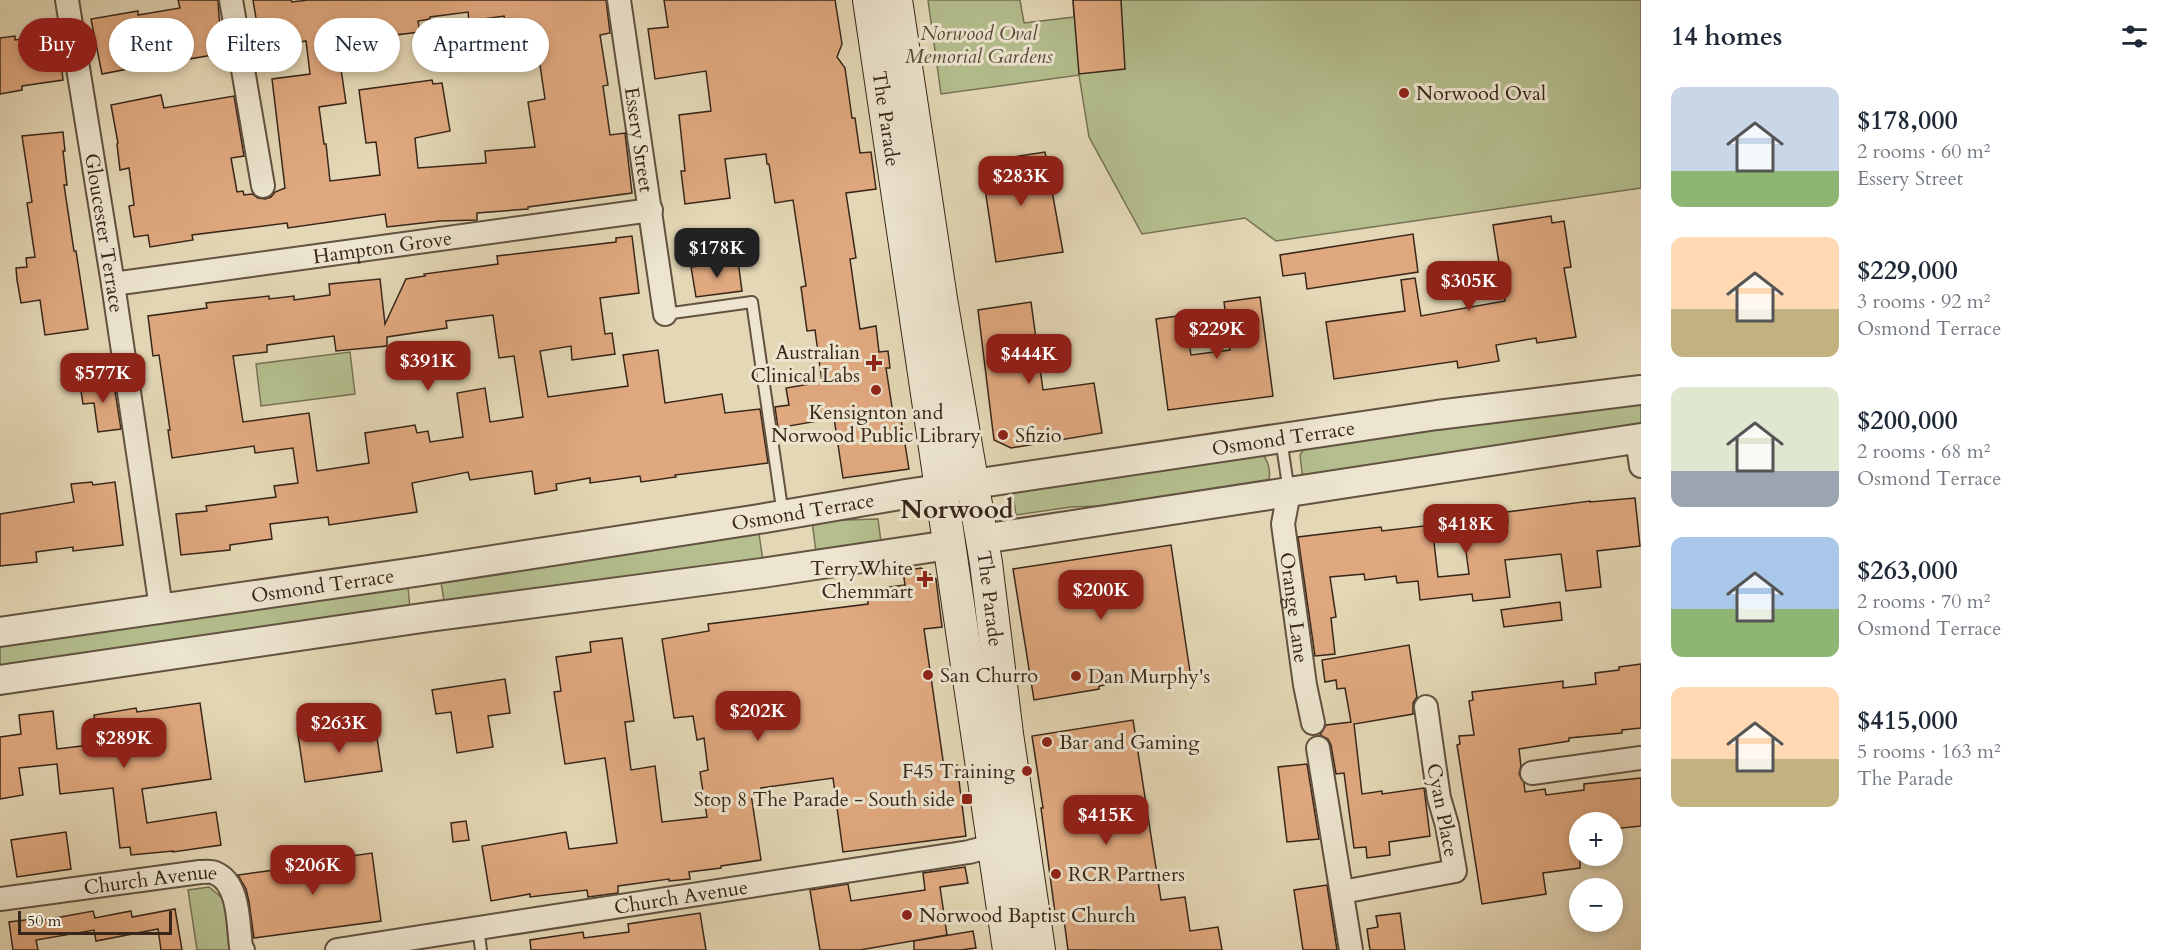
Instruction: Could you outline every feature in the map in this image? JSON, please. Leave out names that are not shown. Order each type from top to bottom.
[{"type":"main road","name":"The Parade","points":[[869,0],[908,170],[941,299],[982,539],[1008,842],[1010,950]]},
{"type":"main road","name":"The Parade","points":[[896,0],[908,170],[941,489],[949,544],[1008,842],[1039,950]]},
{"type":"main road","points":[[949,544],[982,539]]},
{"type":"street","name":"Gloucester Terrace","points":[[67,0],[114,284],[161,608]]},
{"type":"street","points":[[231,0],[263,186]]},
{"type":"street","name":"Essery Street","points":[[619,0],[665,314]]},
{"type":"street","name":"Hampton Grove","points":[[114,284],[651,210]]},
{"type":"street","name":"Osmond Terrace","points":[[0,632],[422,571],[941,489],[1437,415],[1641,390]]},
{"type":"street","points":[[982,539],[1289,492],[1640,447]]},
{"type":"street","name":"Orange Lane","points":[[1289,492],[1283,524],[1305,685],[1313,723]]},
{"type":"street","points":[[0,680],[429,617],[762,573],[949,544]]},
{"type":"street","points":[[422,571],[429,617]]},
{"type":"street","name":"Cyan Place","points":[[1342,892],[1455,871],[1447,825],[1439,798],[1426,707]]},
{"type":"street","points":[[1318,748],[1351,950]]},
{"type":"street","points":[[1532,773],[1641,758]]},
{"type":"street","name":"Church Avenue","points":[[337,950],[969,852],[1008,842]]},
{"type":"street","name":"Church Avenue","points":[[0,899],[214,872],[225,880],[233,895],[243,950]]},
{"type":"lane","points":[[665,314],[752,302],[783,515]]},
{"type":"lane","points":[[1281,439],[1289,492]]},
{"type":"lane","points":[[478,928],[481,950]]},
{"type":"green space","name":"Norwood Oval","points":[[928,0],[1020,0],[1024,23],[1074,17],[1073,0],[1641,0],[1641,188],[1276,241],[1245,218],[1142,234],[1089,137],[1079,75],[941,94]]},
{"type":"green space","points":[[350,352],[355,394],[261,406],[256,364]]},
{"type":"green space","points":[[1641,397],[1641,431],[1305,477],[1302,473],[1300,455],[1305,447]]},
{"type":"green space","points":[[1263,455],[1269,469],[1267,484],[1149,504],[1071,507],[1016,515],[1013,494],[1032,488]]},
{"type":"green space","points":[[878,519],[881,542],[816,552],[812,521]]},
{"type":"green space","points":[[758,527],[763,561],[444,601],[441,582]]},
{"type":"green space","points":[[408,587],[410,609],[0,674],[0,639]]},
{"type":"green space","points":[[209,887],[226,901],[234,950],[197,950],[188,890]]},
{"type":"building","points":[[178,0],[218,0],[219,18],[206,18],[206,56],[194,58],[194,18],[109,18],[109,72],[112,72],[102,74],[97,49],[97,18],[138,11],[138,15],[180,8]]},
{"type":"building","points":[[253,0],[291,0],[292,2],[308,0],[606,0],[610,33],[600,35],[608,85],[603,86],[610,135],[625,133],[632,193],[528,207],[528,209],[477,213],[477,220],[440,221],[387,227],[385,214],[288,228],[287,223],[192,235],[193,240],[150,247],[148,235],[134,237],[129,206],[134,205],[129,168],[120,170],[111,105],[161,95],[164,108],[234,96],[244,156],[231,158],[237,192],[243,191],[244,195],[252,194],[265,199],[285,188],[272,79],[310,74],[306,41],[302,42],[302,18],[256,18]],"holes":[[[468,12],[469,18],[504,16],[504,18],[549,18],[549,72],[541,72],[545,99],[528,102],[535,147],[485,151],[486,163],[418,168],[415,138],[450,131],[442,83],[433,84],[432,80],[359,90],[366,143],[376,142],[380,175],[330,181],[319,107],[346,103],[341,72],[314,72],[314,18],[400,18],[400,34],[412,33],[412,18],[430,18]]]},
{"type":"building","points":[[664,0],[835,0],[842,44],[837,57],[845,68],[860,153],[871,152],[876,189],[846,193],[856,258],[850,259],[860,329],[876,326],[879,352],[888,351],[890,368],[886,368],[894,420],[901,419],[909,469],[843,478],[834,418],[778,428],[775,407],[789,405],[786,388],[822,382],[815,330],[807,331],[801,287],[806,286],[793,200],[775,203],[766,154],[725,159],[730,198],[685,204],[681,171],[685,171],[679,115],[711,111],[706,71],[655,79],[648,29],[668,27]]},
{"type":"building","points":[[1073,0],[1121,0],[1125,69],[1079,74]]},
{"type":"building","points":[[15,36],[15,40],[18,40],[18,72],[62,72],[63,80],[22,86],[22,90],[0,94],[0,38]]},
{"type":"building","points":[[63,132],[67,185],[64,185],[88,329],[45,335],[40,300],[21,303],[17,280],[16,268],[27,267],[26,258],[35,257],[27,203],[32,202],[22,136]]},
{"type":"building","points":[[1045,152],[1063,252],[996,262],[981,162]]},
{"type":"building","points":[[1551,216],[1552,223],[1564,221],[1571,267],[1564,268],[1576,337],[1537,343],[1536,338],[1496,345],[1499,361],[1458,368],[1457,361],[1334,379],[1326,322],[1405,311],[1401,280],[1415,278],[1421,316],[1505,301],[1493,225]]},
{"type":"building","points":[[1413,234],[1418,272],[1307,289],[1305,273],[1283,276],[1280,255]]},
{"type":"building","points":[[632,236],[639,293],[600,298],[605,334],[612,333],[615,354],[572,360],[571,346],[540,351],[548,397],[628,386],[623,355],[658,350],[665,403],[722,394],[725,413],[760,409],[768,463],[675,475],[676,477],[641,482],[640,476],[590,483],[590,478],[556,484],[557,490],[535,494],[532,471],[470,480],[468,472],[412,483],[417,512],[329,525],[328,517],[270,524],[272,539],[230,545],[230,550],[181,555],[176,514],[207,511],[206,506],[276,497],[274,486],[298,483],[293,448],[255,453],[254,446],[172,458],[159,355],[153,356],[148,316],[207,308],[206,303],[269,296],[269,299],[294,296],[294,300],[330,295],[329,284],[380,279],[385,324],[406,279],[425,276],[424,274],[498,264],[497,256],[616,242],[616,238]],"holes":[[[493,315],[499,358],[514,356],[523,417],[490,422],[485,388],[457,393],[463,437],[430,442],[428,431],[417,433],[415,425],[365,433],[369,463],[317,471],[309,413],[243,422],[233,356],[267,352],[267,345],[334,336],[336,351],[387,346],[387,337],[447,328],[446,321]]]},
{"type":"building","points":[[738,261],[742,291],[696,297],[691,267]]},
{"type":"building","points":[[1260,297],[1273,396],[1168,410],[1156,319],[1185,315],[1191,355],[1230,350],[1224,302]]},
{"type":"building","points":[[1031,302],[1043,390],[1094,383],[1102,433],[1011,448],[994,440],[978,310]]},
{"type":"building","points":[[113,379],[121,429],[98,432],[94,403],[83,404],[80,384]]},
{"type":"building","points":[[92,482],[93,485],[115,482],[123,545],[73,551],[73,547],[36,552],[37,562],[0,566],[0,514],[74,502],[71,484]]},
{"type":"building","points":[[1635,498],[1640,546],[1597,551],[1601,587],[1566,591],[1561,554],[1505,560],[1510,597],[1473,601],[1472,594],[1420,600],[1418,581],[1397,583],[1396,576],[1365,580],[1364,574],[1330,577],[1336,617],[1331,618],[1335,654],[1315,656],[1298,537],[1381,527],[1382,531],[1432,525],[1438,577],[1469,574],[1463,529],[1508,523],[1507,512],[1590,501]]},
{"type":"building","points":[[1171,545],[1190,672],[1099,686],[1099,689],[1034,700],[1013,569]]},
{"type":"building","points":[[921,568],[936,579],[942,627],[924,629],[944,767],[957,765],[966,836],[843,852],[833,778],[761,788],[762,793],[751,794],[761,860],[689,872],[690,879],[669,881],[669,879],[618,886],[618,893],[588,897],[587,890],[530,897],[530,894],[491,901],[482,846],[566,832],[569,849],[617,843],[605,758],[565,764],[554,692],[561,691],[556,657],[591,652],[590,642],[622,638],[634,721],[625,722],[631,770],[655,766],[662,822],[707,817],[700,772],[708,770],[704,738],[697,740],[693,716],[674,718],[662,639],[709,631],[708,624],[868,604],[867,590],[905,585],[903,571]]},
{"type":"building","points":[[1560,602],[1562,620],[1504,627],[1501,610]]},
{"type":"building","points":[[1409,645],[1417,697],[1413,703],[1413,714],[1354,724],[1362,794],[1382,791],[1382,794],[1424,788],[1430,836],[1389,842],[1390,855],[1367,858],[1366,847],[1354,848],[1344,773],[1336,774],[1331,745],[1328,739],[1320,735],[1326,725],[1351,722],[1345,688],[1337,689],[1336,680],[1325,682],[1322,660]]},
{"type":"building","points":[[1641,664],[1641,728],[1622,730],[1622,733],[1569,738],[1569,741],[1519,749],[1521,766],[1519,774],[1524,783],[1525,792],[1545,789],[1546,795],[1584,790],[1584,784],[1641,778],[1641,826],[1623,828],[1623,812],[1569,812],[1569,866],[1580,866],[1580,868],[1543,873],[1546,894],[1482,904],[1457,745],[1460,744],[1459,736],[1474,735],[1469,701],[1473,700],[1472,692],[1563,681],[1563,688],[1596,684],[1595,673],[1619,670],[1619,667]]},
{"type":"building","points":[[505,679],[510,713],[488,716],[493,747],[457,753],[451,712],[436,714],[432,690]]},
{"type":"building","points":[[200,703],[211,779],[142,789],[147,823],[216,812],[221,845],[131,855],[130,847],[120,848],[113,788],[60,794],[57,764],[19,768],[23,795],[0,799],[0,737],[21,734],[19,715],[53,711],[57,749],[98,744],[94,715],[136,708],[137,712]]},
{"type":"building","points":[[1133,720],[1161,900],[1185,897],[1190,931],[1218,927],[1222,950],[1068,950],[1063,912],[1055,913],[1032,736]]},
{"type":"building","points":[[358,726],[360,737],[376,731],[382,771],[305,782],[298,735]]},
{"type":"building","points":[[1307,764],[1319,839],[1287,842],[1278,767]]},
{"type":"building","points":[[466,821],[469,840],[453,842],[451,823]]},
{"type":"building","points":[[66,832],[71,869],[17,877],[11,840]]},
{"type":"building","points":[[372,853],[381,921],[254,938],[246,889],[238,875]]},
{"type":"building","points":[[965,867],[968,883],[940,887],[947,935],[860,950],[820,950],[810,890],[848,884],[851,901],[925,890],[923,873]]},
{"type":"building","points":[[1327,885],[1337,950],[1303,950],[1294,890]]},
{"type":"building","points":[[175,909],[182,950],[161,950],[158,929],[96,941],[94,930],[36,940],[38,950],[13,950],[9,922],[33,919],[33,922],[93,911],[95,918],[131,911],[132,917]]},
{"type":"building","points":[[700,913],[706,950],[531,950],[530,940],[583,932],[584,938],[629,932],[628,924]]},
{"type":"building","points":[[1400,913],[1405,950],[1370,950],[1367,929],[1378,927],[1376,916]]},
{"type":"building","points":[[973,931],[976,948],[914,950],[914,941]]},
{"type":"place","name":"Norwood Oval","points":[[1404,93]]},
{"type":"place","name":"Australian Clinical Labs","points":[[874,363]]},
{"type":"place","name":"Kensignton and Norwood Public Library","points":[[876,390]]},
{"type":"place","name":"Sfizio","points":[[1003,435]]},
{"type":"place","name":"TerryWhite Chemmart","points":[[925,579]]},
{"type":"place","name":"San Churro","points":[[928,675]]},
{"type":"place","name":"Dan Murphy's","points":[[1076,676]]},
{"type":"place","name":"Bar and Gaming","points":[[1047,742]]},
{"type":"place","name":"F45 Training","points":[[1027,771]]},
{"type":"place","name":"Stop 8 The Parade - South side","points":[[967,799]]},
{"type":"place","name":"RCR Partners","points":[[1056,874]]},
{"type":"place","name":"Norwood Baptist Church","points":[[907,915]]},
{"type":"district","name":"Norwood","points":[[957,509]]},
{"type":"park label","name":"Norwood Oval Memorial Gardens","points":[[979,44]]}]
